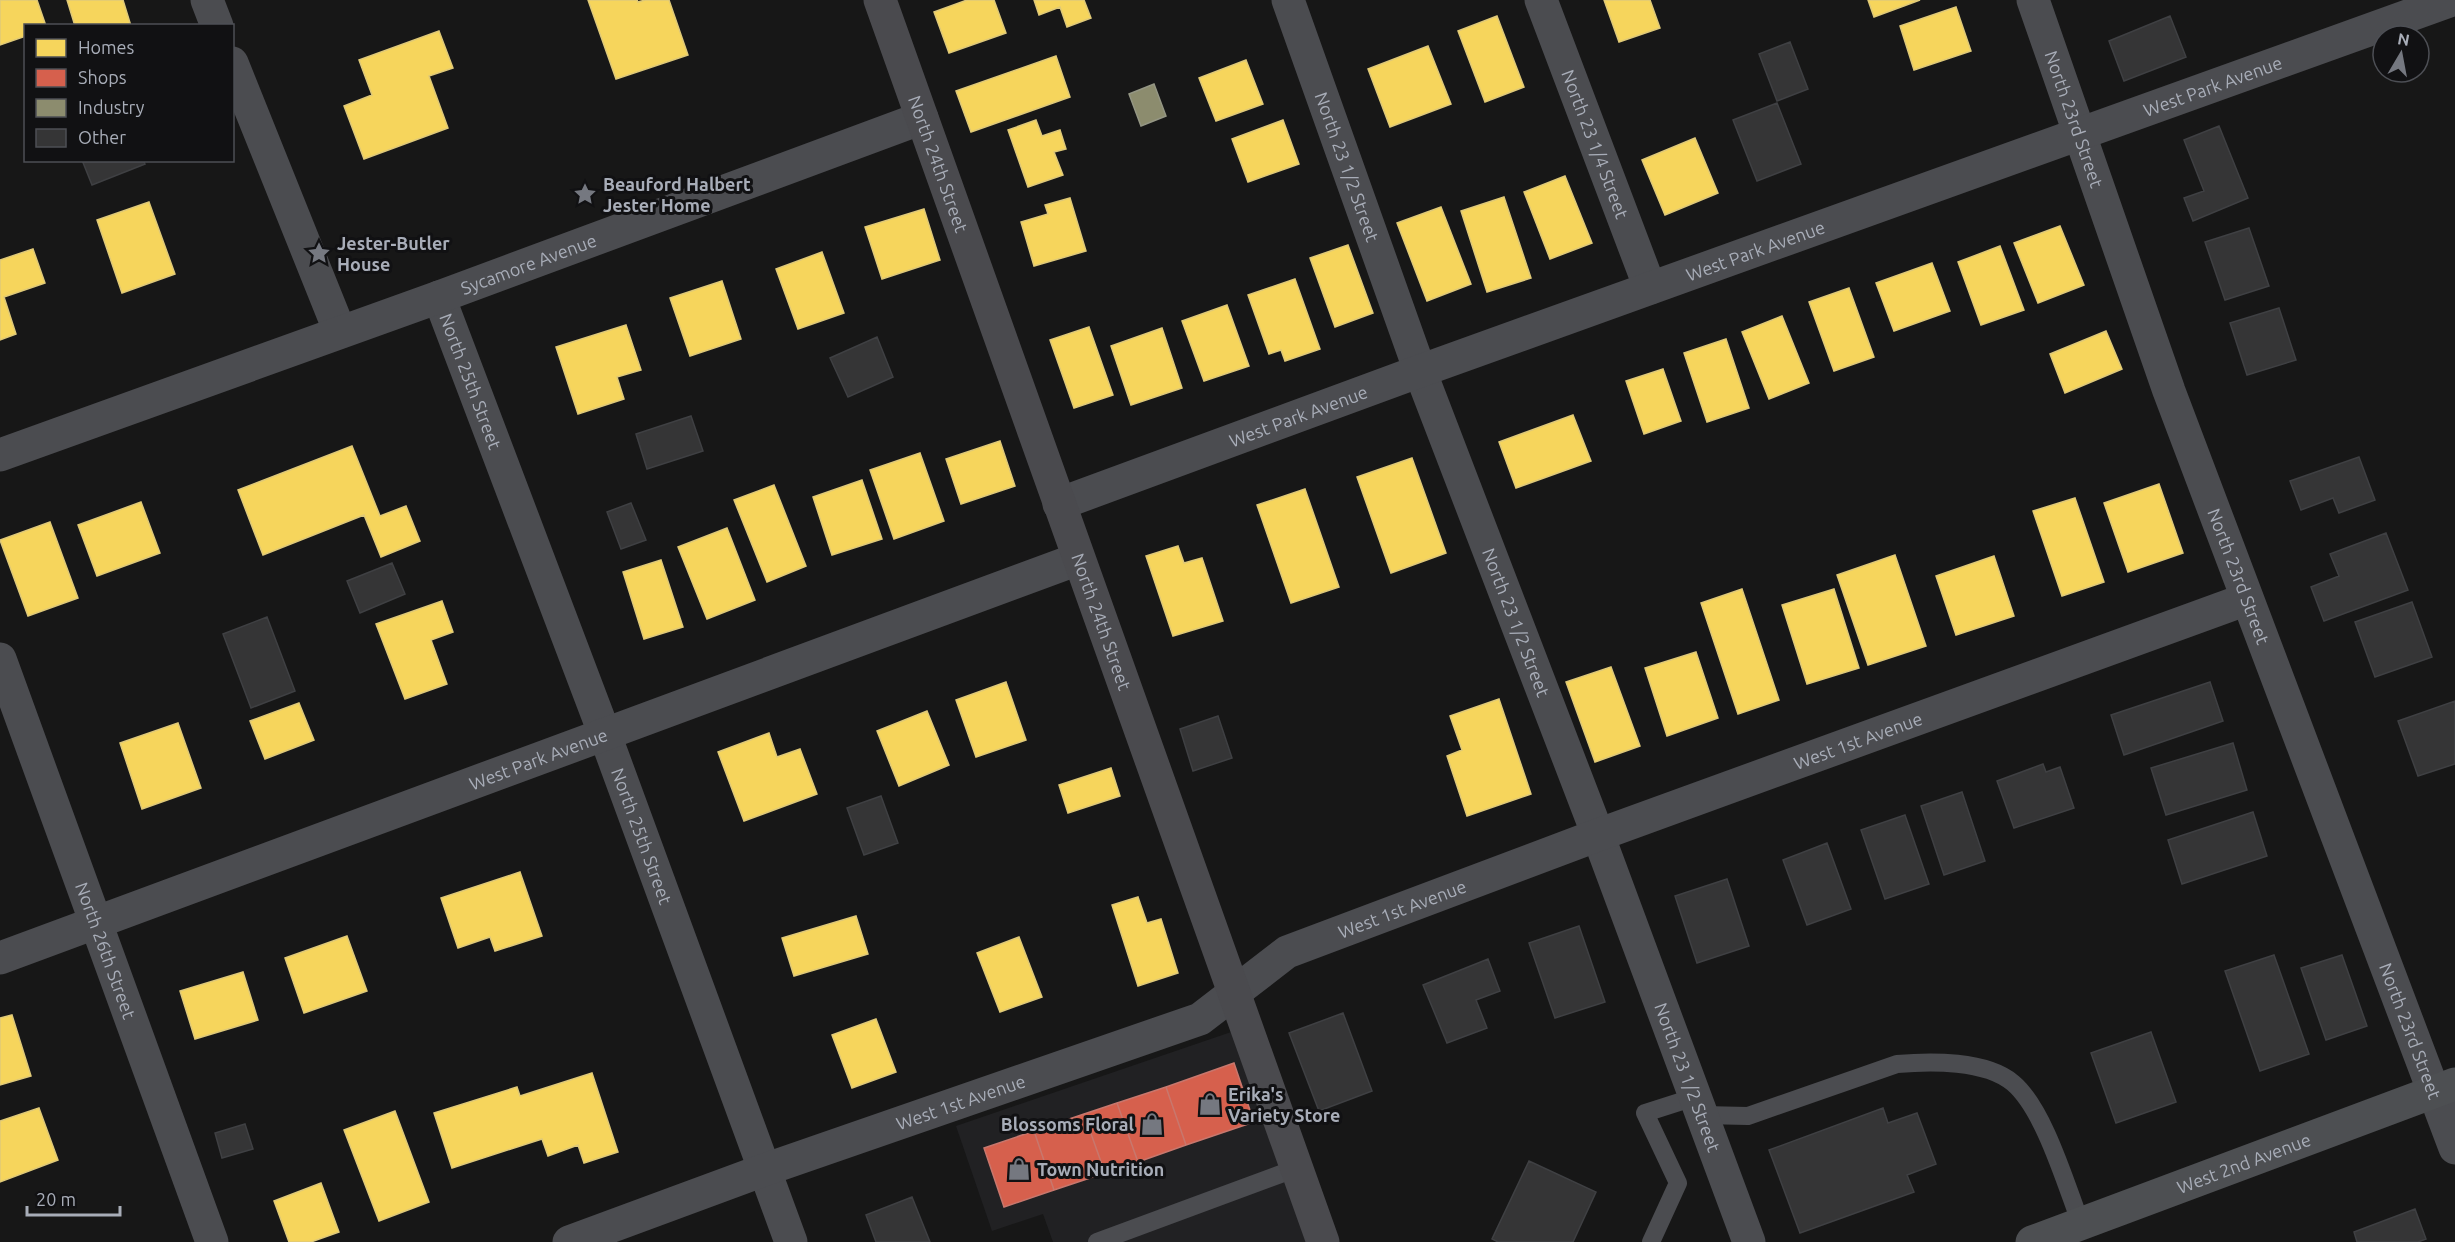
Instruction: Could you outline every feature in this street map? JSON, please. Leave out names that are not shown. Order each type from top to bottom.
[{"type":"main road","name":"West 2nd Avenue","points":[[2032,1242],[2444,1088]]},
{"type":"street","points":[[207,0],[217,24]]},
{"type":"street","name":"North 24th Street","points":[[880,0],[1323,1242]]},
{"type":"street","name":"North 23 1/2 Street","points":[[1288,0],[1420,371],[1598,835],[1749,1242]]},
{"type":"street","name":"North 23 1/4 Street","points":[[1541,0],[1650,288]]},
{"type":"street","name":"North 23rd Street","points":[[2033,0],[2169,391],[2247,599],[2444,1088],[2455,1148]]},
{"type":"street","name":"West Park Avenue","points":[[1059,504],[1420,371],[2452,0]]},
{"type":"street","points":[[234,68],[340,332]]},
{"type":"street","name":"Sycamore Avenue","points":[[0,455],[439,297],[921,118]]},
{"type":"street","name":"North 25th Street","points":[[439,297],[791,1242]]},
{"type":"street","name":"West Park Avenue","points":[[0,958],[1078,559]]},
{"type":"street","name":"West 1st Avenue","points":[[569,1242],[764,1170],[1200,1019],[1287,952],[1598,835],[2247,599]]},
{"type":"street","name":"North 26th Street","points":[[0,659],[212,1242]]},
{"type":"lane","points":[[1651,1242],[1678,1183],[1645,1113],[1699,1106],[1748,1116],[1897,1064],[1919,1062],[1965,1064],[2013,1082],[2033,1106],[2080,1224]]},
{"type":"lane","points":[[1097,1242],[1297,1168]]},
{"type":"shaded area","points":[[1237,1030],[1310,1242],[1053,1242],[1043,1214],[992,1231],[956,1126]]},
{"type":"building: Homes","points":[[0,0],[37,0],[45,24],[24,24],[24,37],[0,45]]},
{"type":"building: Homes","points":[[67,0],[123,0],[130,24],[74,24]]},
{"type":"building: Homes","points":[[588,0],[637,0],[638,2],[669,0],[688,55],[616,79]]},
{"type":"building: Homes","points":[[967,0],[994,0],[1006,33],[949,53],[934,12]]},
{"type":"building: Homes","points":[[1034,0],[1084,0],[1091,18],[1067,27],[1060,7],[1039,15]]},
{"type":"building: Homes","points":[[1604,0],[1650,0],[1660,28],[1619,42]]},
{"type":"building: Homes","points":[[1868,0],[1920,0],[1874,17]]},
{"type":"building: Homes","points":[[1956,7],[1971,51],[1914,70],[1900,26]]},
{"type":"building: Homes","points":[[1497,16],[1524,87],[1485,102],[1458,31]]},
{"type":"building: Homes","points":[[439,31],[453,68],[429,76],[448,128],[364,159],[344,106],[372,95],[359,60]]},
{"type":"building: Homes","points":[[1428,46],[1451,104],[1390,127],[1368,69]]},
{"type":"building: Homes","points":[[1056,56],[1070,97],[971,132],[956,91]]},
{"type":"building: Homes","points":[[1246,60],[1263,104],[1216,121],[1199,78]]},
{"type":"building: Homes","points":[[1036,120],[1042,136],[1060,130],[1066,149],[1054,152],[1063,175],[1028,187],[1008,130]]},
{"type":"building: Homes","points":[[1283,120],[1299,164],[1248,182],[1232,139]]},
{"type":"building: Homes","points":[[1695,138],[1718,193],[1665,215],[1642,160]]},
{"type":"building: Homes","points":[[1565,176],[1592,243],[1550,259],[1524,192]]},
{"type":"building: Homes","points":[[1504,197],[1531,278],[1487,292],[1461,211]]},
{"type":"building: Homes","points":[[1070,198],[1086,251],[1034,266],[1021,222],[1048,214],[1045,205]]},
{"type":"building: Homes","points":[[149,202],[175,274],[122,293],[97,220]]},
{"type":"building: Homes","points":[[1441,207],[1471,284],[1427,301],[1397,223]]},
{"type":"building: Homes","points":[[924,209],[940,260],[882,279],[865,227]]},
{"type":"building: Homes","points":[[2060,226],[2084,285],[2038,303],[2014,243]]},
{"type":"building: Homes","points":[[1348,245],[1373,313],[1335,327],[1310,258]]},
{"type":"building: Homes","points":[[2000,246],[2024,310],[1981,325],[1958,262]]},
{"type":"building: Homes","points":[[33,249],[45,283],[4,297],[16,334],[0,340],[0,260]]},
{"type":"building: Homes","points":[[822,252],[844,313],[798,329],[776,269]]},
{"type":"building: Homes","points":[[1932,263],[1950,311],[1894,331],[1876,283]]},
{"type":"building: Homes","points":[[1295,279],[1320,349],[1285,361],[1281,350],[1269,354],[1248,295]]},
{"type":"building: Homes","points":[[722,281],[741,339],[690,356],[670,298]]},
{"type":"building: Homes","points":[[1849,288],[1874,357],[1834,371],[1809,302]]},
{"type":"building: Homes","points":[[1227,305],[1249,366],[1204,381],[1182,321]]},
{"type":"building: Homes","points":[[1782,316],[1809,383],[1769,399],[1742,332]]},
{"type":"building: Homes","points":[[626,325],[641,370],[617,377],[624,399],[578,414],[556,347]]},
{"type":"building: Homes","points":[[1089,327],[1113,395],[1074,408],[1050,340]]},
{"type":"building: Homes","points":[[1162,328],[1182,388],[1131,405],[1111,346]]},
{"type":"building: Homes","points":[[2106,331],[2122,369],[2065,393],[2050,354]]},
{"type":"building: Homes","points":[[1726,339],[1749,408],[1707,422],[1684,353]]},
{"type":"building: Homes","points":[[1663,369],[1681,421],[1644,434],[1626,381]]},
{"type":"building: Homes","points":[[1573,415],[1591,461],[1516,488],[1499,442]]},
{"type":"building: Homes","points":[[1000,441],[1015,486],[961,504],[946,459]]},
{"type":"building: Homes","points":[[352,446],[380,516],[406,506],[420,541],[381,557],[364,515],[263,555],[238,490]]},
{"type":"building: Homes","points":[[920,453],[944,521],[894,539],[870,470]]},
{"type":"building: Homes","points":[[1412,458],[1446,553],[1391,573],[1357,477]]},
{"type":"building: Homes","points":[[862,480],[882,539],[832,555],[813,497]]},
{"type":"building: Homes","points":[[2159,484],[2183,553],[2128,572],[2104,503]]},
{"type":"building: Homes","points":[[774,485],[806,566],[767,582],[734,500]]},
{"type":"building: Homes","points":[[1305,489],[1339,587],[1291,603],[1257,505]]},
{"type":"building: Homes","points":[[2075,498],[2104,582],[2062,596],[2033,511]]},
{"type":"building: Homes","points":[[141,502],[160,553],[97,576],[78,525]]},
{"type":"building: Homes","points":[[50,522],[78,598],[28,616],[0,540]]},
{"type":"building: Homes","points":[[727,528],[755,600],[707,619],[678,547]]},
{"type":"building: Homes","points":[[1178,546],[1184,563],[1202,558],[1223,621],[1173,636],[1146,556]]},
{"type":"building: Homes","points":[[1895,555],[1926,646],[1868,665],[1837,575]]},
{"type":"building: Homes","points":[[1994,556],[2014,616],[1956,635],[1936,576]]},
{"type":"building: Homes","points":[[661,560],[683,627],[644,639],[623,572]]},
{"type":"building: Homes","points":[[1742,589],[1779,700],[1738,714],[1701,603]]},
{"type":"building: Homes","points":[[1834,589],[1859,668],[1807,684],[1782,605]]},
{"type":"building: Homes","points":[[442,601],[453,632],[431,640],[447,684],[405,699],[376,624]]},
{"type":"building: Homes","points":[[1696,652],[1718,718],[1667,736],[1645,668]]},
{"type":"building: Homes","points":[[1611,667],[1640,746],[1595,762],[1566,682]]},
{"type":"building: Homes","points":[[1006,682],[1026,740],[976,757],[956,700]]},
{"type":"building: Homes","points":[[1499,699],[1531,794],[1467,816],[1447,756],[1462,750],[1450,716]]},
{"type":"building: Homes","points":[[299,703],[314,740],[265,759],[250,721]]},
{"type":"building: Homes","points":[[927,711],[949,765],[899,786],[877,731]]},
{"type":"building: Homes","points":[[178,723],[201,788],[142,809],[120,743]]},
{"type":"building: Homes","points":[[769,733],[777,757],[800,749],[817,794],[744,821],[718,752]]},
{"type":"building: Homes","points":[[1111,768],[1120,796],[1068,813],[1059,785]]},
{"type":"building: Homes","points":[[520,872],[542,936],[495,951],[490,937],[458,948],[441,898]]},
{"type":"building: Homes","points":[[1138,897],[1147,923],[1161,919],[1178,973],[1138,986],[1112,905]]},
{"type":"building: Homes","points":[[856,916],[868,954],[794,976],[782,938]]},
{"type":"building: Homes","points":[[347,936],[367,991],[304,1013],[285,958]]},
{"type":"building: Homes","points":[[1019,937],[1042,997],[1000,1012],[977,953]]},
{"type":"building: Homes","points":[[243,972],[258,1020],[195,1039],[180,991]]},
{"type":"building: Homes","points":[[12,1015],[31,1076],[0,1085],[0,1018]]},
{"type":"building: Homes","points":[[876,1019],[896,1072],[852,1088],[832,1035]]},
{"type":"building: Homes","points":[[592,1073],[618,1152],[584,1163],[578,1145],[548,1156],[542,1139],[452,1168],[434,1113],[517,1087],[520,1096]]},
{"type":"building: Homes","points":[[39,1108],[58,1160],[0,1182],[0,1121]]},
{"type":"building: Homes","points":[[395,1111],[429,1202],[379,1221],[344,1130]]},
{"type":"building: Homes","points":[[321,1183],[339,1232],[311,1242],[289,1242],[274,1201]]},
{"type":"building: Shops","name":"Erika's Variety Store","points":[[1234,1063],[1254,1122],[1186,1145],[1166,1087]]},
{"type":"building: Shops","name":"Blossoms Floral","points":[[1166,1087],[1186,1145],[1138,1162],[1117,1103]]},
{"type":"building: Shops","points":[[1117,1103],[1138,1162],[1105,1173],[1084,1114]]},
{"type":"building: Shops","points":[[1084,1114],[1105,1173],[1054,1190],[1034,1131]]},
{"type":"building: Shops","name":"Town Nutrition","points":[[1034,1131],[1054,1190],[1004,1207],[984,1148]]},
{"type":"building: Industry","points":[[1154,84],[1166,116],[1141,126],[1129,94]]},
{"type":"building: Other","points":[[2170,16],[2186,57],[2124,81],[2109,41]]},
{"type":"building: Other","points":[[1790,42],[1808,89],[1777,101],[1759,54]]},
{"type":"building: Other","points":[[1777,103],[1801,164],[1757,181],[1733,120]]},
{"type":"building: Other","points":[[2219,126],[2248,198],[2193,221],[2184,198],[2204,191],[2184,140]]},
{"type":"building: Other","points":[[83,162],[144,162],[145,164],[92,185]]},
{"type":"building: Other","points":[[2249,228],[2269,286],[2225,300],[2205,242]]},
{"type":"building: Other","points":[[2279,308],[2296,360],[2247,375],[2230,323]]},
{"type":"building: Other","points":[[877,337],[893,377],[848,397],[830,358]]},
{"type":"building: Other","points":[[691,416],[703,451],[647,469],[636,434]]},
{"type":"building: Other","points":[[2359,457],[2375,500],[2339,513],[2333,498],[2301,510],[2290,481]]},
{"type":"building: Other","points":[[631,503],[646,540],[621,549],[607,512]]},
{"type":"building: Other","points":[[2386,533],[2408,590],[2324,621],[2311,587],[2339,576],[2330,554]]},
{"type":"building: Other","points":[[392,563],[405,594],[360,613],[347,581]]},
{"type":"building: Other","points":[[2412,602],[2432,657],[2375,677],[2355,622]]},
{"type":"building: Other","points":[[267,617],[295,691],[251,708],[223,634]]},
{"type":"building: Other","points":[[2210,682],[2223,721],[2124,755],[2111,715]]},
{"type":"building: Other","points":[[2455,701],[2455,764],[2418,776],[2398,721]]},
{"type":"building: Other","points":[[1218,716],[1232,758],[1193,771],[1180,729]]},
{"type":"building: Other","points":[[2233,743],[2247,790],[2166,815],[2151,768]]},
{"type":"building: Other","points":[[2043,764],[2046,772],[2060,767],[2074,808],[2014,828],[1997,781]]},
{"type":"building: Other","points":[[1962,792],[1985,861],[1944,875],[1921,806]]},
{"type":"building: Other","points":[[881,796],[898,843],[864,855],[847,808]]},
{"type":"building: Other","points":[[2253,812],[2267,856],[2182,884],[2168,840]]},
{"type":"building: Other","points":[[1905,815],[1929,884],[1885,899],[1861,830]]},
{"type":"building: Other","points":[[1827,843],[1851,909],[1807,925],[1783,860]]},
{"type":"building: Other","points":[[1727,879],[1749,946],[1697,963],[1675,896]]},
{"type":"building: Other","points":[[1579,926],[1605,1002],[1555,1018],[1529,943]]},
{"type":"building: Other","points":[[2274,955],[2309,1054],[2260,1071],[2225,971]]},
{"type":"building: Other","points":[[2342,955],[2367,1026],[2326,1040],[2301,968]]},
{"type":"building: Other","points":[[1488,959],[1500,991],[1476,1000],[1487,1028],[1447,1043],[1423,985]]},
{"type":"building: Other","points":[[1343,1013],[1372,1091],[1319,1111],[1289,1033]]},
{"type":"building: Other","points":[[2151,1032],[2176,1102],[2116,1123],[2091,1053]]},
{"type":"building: Other","points":[[1883,1108],[1888,1123],[1917,1113],[1936,1164],[1907,1175],[1914,1192],[1800,1233],[1769,1150]]},
{"type":"building: Other","points":[[245,1124],[253,1149],[222,1158],[215,1133]]},
{"type":"building: Other","points":[[1529,1161],[1596,1192],[1573,1242],[1498,1242],[1492,1239]]},
{"type":"building: Other","points":[[912,1197],[930,1242],[876,1242],[866,1215]]},
{"type":"building: Other","points":[[2415,1209],[2426,1239],[2418,1242],[2357,1242],[2354,1232]]},
{"type":"place","name":"Beauford Halbert Jester Home","points":[[585,194]]},
{"type":"place","name":"Jester-Butler House","points":[[319,253]]},
{"type":"place","name":"Erika's Variety Store","points":[[1210,1104]]},
{"type":"place","name":"Blossoms Floral","points":[[1152,1124]]},
{"type":"place","name":"Town Nutrition","points":[[1019,1169]]}]
